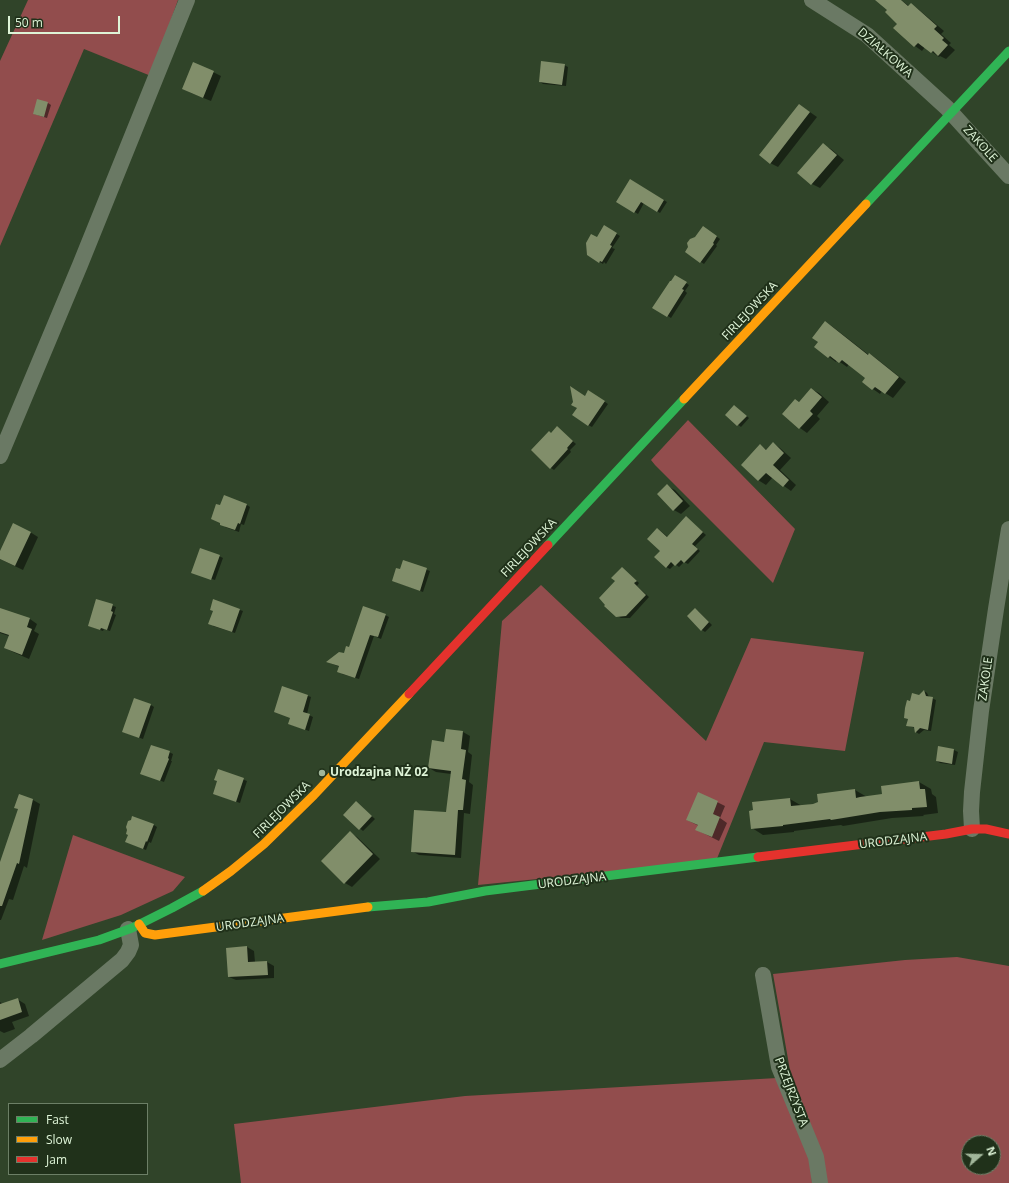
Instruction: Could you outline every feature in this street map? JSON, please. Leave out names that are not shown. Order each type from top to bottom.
[{"type":"street","points":[[0,456],[77,272],[187,0]]},
{"type":"street","name":"DZIAŁKOWA","points":[[812,0],[867,35],[951,113]]},
{"type":"street","name":"FIRLEJOWSKA","points":[[0,964],[113,936],[178,905],[212,884],[248,858],[314,795],[1009,51]]},
{"type":"street","name":"ZAKOLE","points":[[951,113],[1009,176]]},
{"type":"street","name":"ZAKOLE","points":[[972,829],[972,792],[981,711],[1009,529]]},
{"type":"street","name":"URODZAJNA","points":[[134,927],[149,935],[170,934],[364,907],[428,902],[493,890],[946,834],[972,829],[986,829],[1009,834]]},
{"type":"street","points":[[0,1060],[122,960],[131,945],[134,927]]},
{"type":"street","name":"PRZEJRZYSTA","points":[[763,976],[778,1067],[816,1157],[820,1183]]},
{"type":"shaded area","points":[[28,0],[178,0],[151,76],[84,49],[0,246],[0,61]]},
{"type":"shaded area","points":[[688,420],[795,529],[773,583],[651,460]]},
{"type":"shaded area","points":[[541,585],[706,741],[751,638],[864,652],[845,751],[764,742],[716,861],[478,885],[502,621]]},
{"type":"shaded area","points":[[73,835],[185,877],[173,891],[121,915],[42,940]]},
{"type":"shaded area","points":[[957,957],[1009,966],[1009,1183],[827,1183],[791,1076],[773,974],[905,960]]},
{"type":"shaded area","points":[[777,1078],[811,1163],[812,1183],[241,1183],[234,1124],[465,1096]]},
{"type":"building","points":[[875,0],[901,0],[908,6],[911,3],[937,26],[934,29],[944,38],[942,40],[948,45],[938,56],[933,51],[931,53],[918,43],[914,47],[893,28],[897,24],[885,12],[887,10]]},
{"type":"building","points":[[541,61],[565,64],[562,85],[539,82]]},
{"type":"building","points":[[193,62],[214,71],[203,98],[182,89]]},
{"type":"building","points":[[37,99],[48,102],[44,117],[33,114]]},
{"type":"building","points":[[799,104],[810,112],[770,164],[759,155]]},
{"type":"building","points":[[823,143],[837,155],[811,185],[797,173]]},
{"type":"building","points":[[630,179],[664,200],[657,212],[641,202],[634,213],[616,202]]},
{"type":"building","points":[[604,225],[617,233],[610,245],[612,246],[602,262],[600,261],[599,263],[587,255],[586,243],[591,234],[597,237]]},
{"type":"building","points":[[703,226],[717,236],[713,243],[714,244],[700,263],[685,252],[688,247],[687,243],[690,239],[695,237]]},
{"type":"building","points":[[675,275],[687,282],[682,289],[684,290],[667,317],[652,308]]},
{"type":"building","points":[[825,321],[899,377],[885,394],[875,387],[872,390],[862,382],[865,378],[842,360],[839,363],[830,356],[828,358],[814,347],[818,342],[812,338]]},
{"type":"building","points":[[570,386],[585,396],[588,390],[605,401],[588,426],[572,415],[577,408],[571,405],[573,402]]},
{"type":"building","points":[[811,388],[822,397],[810,411],[813,414],[799,429],[782,414],[795,399],[799,402]]},
{"type":"building","points":[[734,405],[747,416],[737,426],[725,415]]},
{"type":"building","points":[[557,426],[573,441],[567,448],[568,449],[550,469],[531,450],[549,431],[551,433]]},
{"type":"building","points":[[773,442],[784,453],[773,465],[789,480],[783,487],[766,473],[758,481],[741,465],[760,444],[766,450]]},
{"type":"building","points":[[667,484],[683,501],[673,511],[657,494]]},
{"type":"building","points":[[224,495],[247,504],[240,524],[238,523],[235,530],[220,525],[220,523],[211,519],[216,504],[220,505]]},
{"type":"building","points":[[686,516],[703,532],[692,544],[698,549],[684,563],[681,560],[675,566],[671,562],[666,568],[654,557],[660,551],[647,539],[657,528],[667,537]]},
{"type":"building","points":[[13,523],[31,532],[15,566],[0,559],[0,551]]},
{"type":"building","points":[[200,548],[220,555],[211,580],[191,573]]},
{"type":"building","points":[[403,560],[427,568],[420,591],[392,581],[396,568],[400,569]]},
{"type":"building","points":[[622,567],[637,581],[634,583],[646,595],[626,616],[616,617],[604,606],[605,605],[599,598],[615,581],[611,578]]},
{"type":"building","points":[[96,599],[113,604],[111,611],[113,612],[107,630],[101,628],[100,630],[88,626]]},
{"type":"building","points":[[213,599],[240,609],[232,632],[208,624],[213,611],[210,610]]},
{"type":"building","points":[[363,606],[386,614],[378,637],[370,635],[355,678],[337,672],[339,666],[326,662],[339,652],[344,653],[346,646],[349,647]]},
{"type":"building","points":[[0,608],[30,618],[27,627],[32,629],[22,655],[4,648],[9,635],[0,632]]},
{"type":"building","points":[[695,608],[709,622],[701,631],[687,616]]},
{"type":"building","points":[[282,686],[308,695],[303,712],[310,714],[305,730],[288,724],[290,718],[274,712]]},
{"type":"building","points":[[924,690],[926,696],[933,697],[928,730],[920,728],[915,733],[914,727],[906,726],[908,719],[904,718],[905,708],[907,700],[910,701],[912,693],[919,695]]},
{"type":"building","points":[[134,698],[151,704],[139,738],[122,732]]},
{"type":"building","points":[[446,729],[463,731],[461,749],[466,750],[462,779],[466,780],[463,810],[458,810],[455,855],[411,852],[414,810],[446,812],[451,771],[428,768],[432,740],[444,742]]},
{"type":"building","points":[[151,745],[170,751],[169,759],[160,781],[140,774]]},
{"type":"building","points":[[938,746],[954,749],[952,764],[936,761]]},
{"type":"building","points":[[218,769],[244,778],[236,802],[213,794],[217,781],[214,780]]},
{"type":"building","points":[[919,781],[920,789],[925,789],[927,807],[751,829],[749,811],[753,810],[752,802],[790,798],[791,806],[813,804],[818,802],[817,794],[855,789],[856,798],[882,794],[881,786]]},
{"type":"building","points":[[698,792],[718,801],[713,814],[720,817],[712,837],[695,830],[698,825],[686,820]]},
{"type":"building","points":[[19,794],[33,799],[19,864],[17,863],[2,906],[0,906],[0,862],[18,809],[14,808]]},
{"type":"building","points":[[356,801],[372,816],[359,830],[343,815]]},
{"type":"building","points":[[132,816],[154,824],[143,849],[125,842],[128,835],[126,834],[126,827]]},
{"type":"building","points":[[350,831],[373,854],[344,884],[321,861]]},
{"type":"building","points":[[247,946],[248,962],[267,961],[268,975],[228,977],[226,948]]},
{"type":"building","points":[[18,998],[22,1012],[0,1020],[0,1004]]},
{"type":"traffic: fast","points":[[866,204],[1009,51]]},
{"type":"traffic: fast","points":[[548,545],[684,399]]},
{"type":"traffic: fast","points":[[368,907],[428,902],[485,891],[758,857]]},
{"type":"traffic: fast","points":[[0,964],[99,940],[132,928],[203,891]]},
{"type":"traffic: slow","points":[[684,399],[866,204]]},
{"type":"traffic: slow","points":[[203,891],[231,871],[264,844],[314,795],[409,694]]},
{"type":"traffic: slow","points":[[139,924],[145,933],[155,935],[368,907]]},
{"type":"traffic: jam","points":[[409,694],[548,545]]},
{"type":"traffic: jam","points":[[758,857],[946,834],[972,829],[986,829],[1009,834]]},
{"type":"place","name":"Urodzajna NŻ 02","points":[[322,773]]}]
